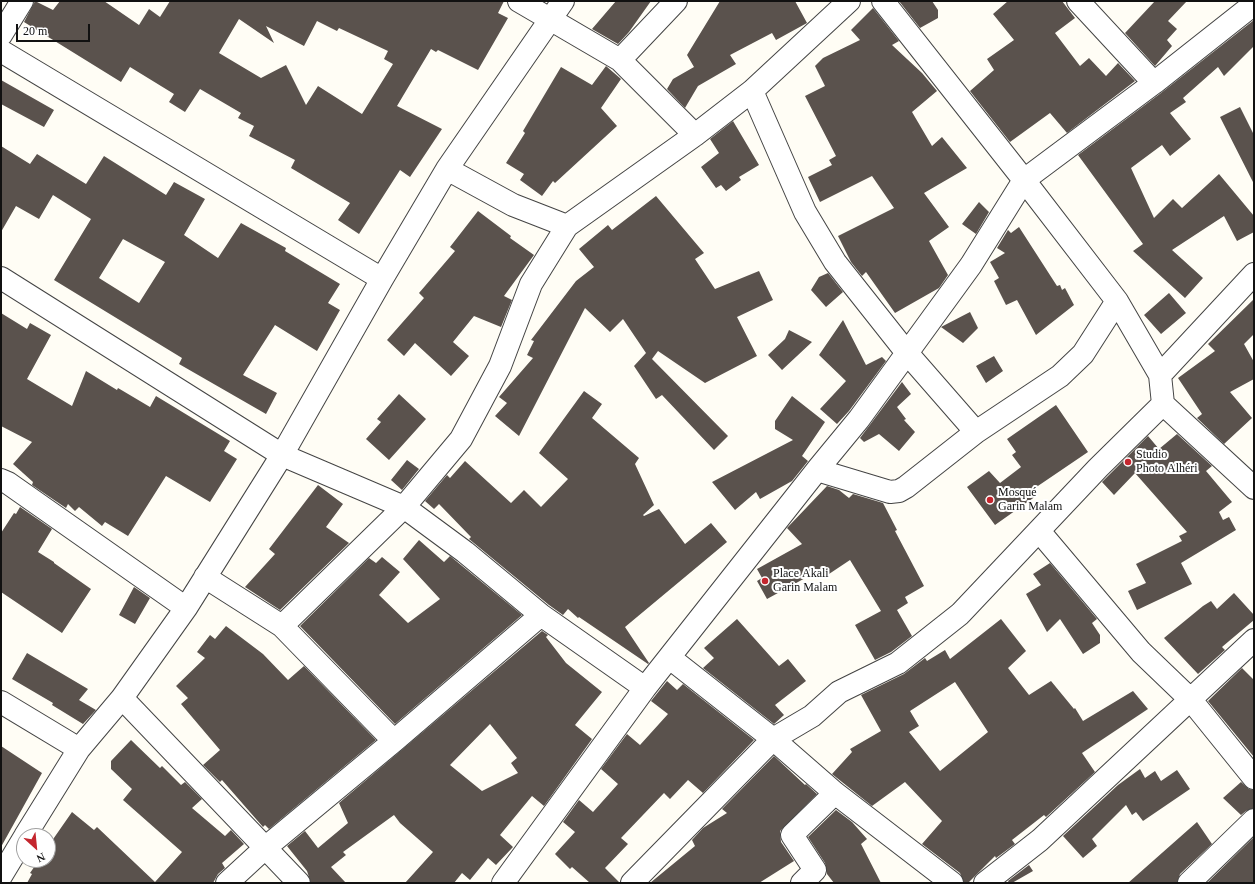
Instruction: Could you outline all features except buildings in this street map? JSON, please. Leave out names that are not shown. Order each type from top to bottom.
[{"type":"street","points":[[1,35],[22,1]]},
{"type":"street","points":[[519,1],[550,21],[620,60],[696,135]]},
{"type":"street","points":[[31,828],[79,749],[122,698],[186,608],[282,455],[447,170],[563,1]]},
{"type":"street","points":[[620,60],[676,1]]},
{"type":"street","points":[[282,626],[404,507],[461,439],[500,366],[531,284],[567,226],[696,135],[752,91],[849,1]]},
{"type":"street","points":[[883,1],[1117,301],[1160,375],[1163,404],[1254,488]]},
{"type":"street","points":[[1078,1],[1154,83]]},
{"type":"street","points":[[503,883],[645,688],[859,419],[971,264],[1024,180],[1154,83],[1254,4]]},
{"type":"street","points":[[1,51],[382,280]]},
{"type":"street","points":[[752,91],[804,212],[834,262],[907,353],[976,432]]},
{"type":"street","points":[[447,170],[512,205],[567,226]]},
{"type":"street","points":[[1160,375],[1254,274]]},
{"type":"street","points":[[1,278],[282,455],[404,507],[465,552],[541,615],[645,688]]},
{"type":"street","points":[[817,470],[890,492],[899,491],[976,432],[1060,376],[1083,354],[1117,301]]},
{"type":"street","points":[[632,883],[773,739],[812,716],[839,692],[898,663],[960,614],[1098,468],[1163,404]]},
{"type":"street","points":[[1,480],[8,483],[186,608]]},
{"type":"street","points":[[1039,532],[1141,652],[1191,700],[1254,778]]},
{"type":"street","points":[[205,577],[282,626],[394,741]]},
{"type":"street","points":[[227,883],[265,848],[394,741],[541,615]]},
{"type":"street","points":[[985,883],[1040,840],[1254,640]]},
{"type":"street","points":[[670,658],[773,739],[835,793],[952,883]]},
{"type":"street","points":[[122,698],[300,883]]},
{"type":"street","points":[[1,702],[79,749]]},
{"type":"street","points":[[802,883],[815,870],[792,835],[835,793]]},
{"type":"street","points":[[1189,883],[1254,820]]},
{"type":"street","points":[[1,876],[16,852]]},
{"type":"place","name":"Studio Photo Alhéri","points":[[1128,462]]},
{"type":"place","name":"Mosqué Garin Malam","points":[[990,500]]},
{"type":"place","name":"Place Akali Garin Malam","points":[[765,581]]}]
